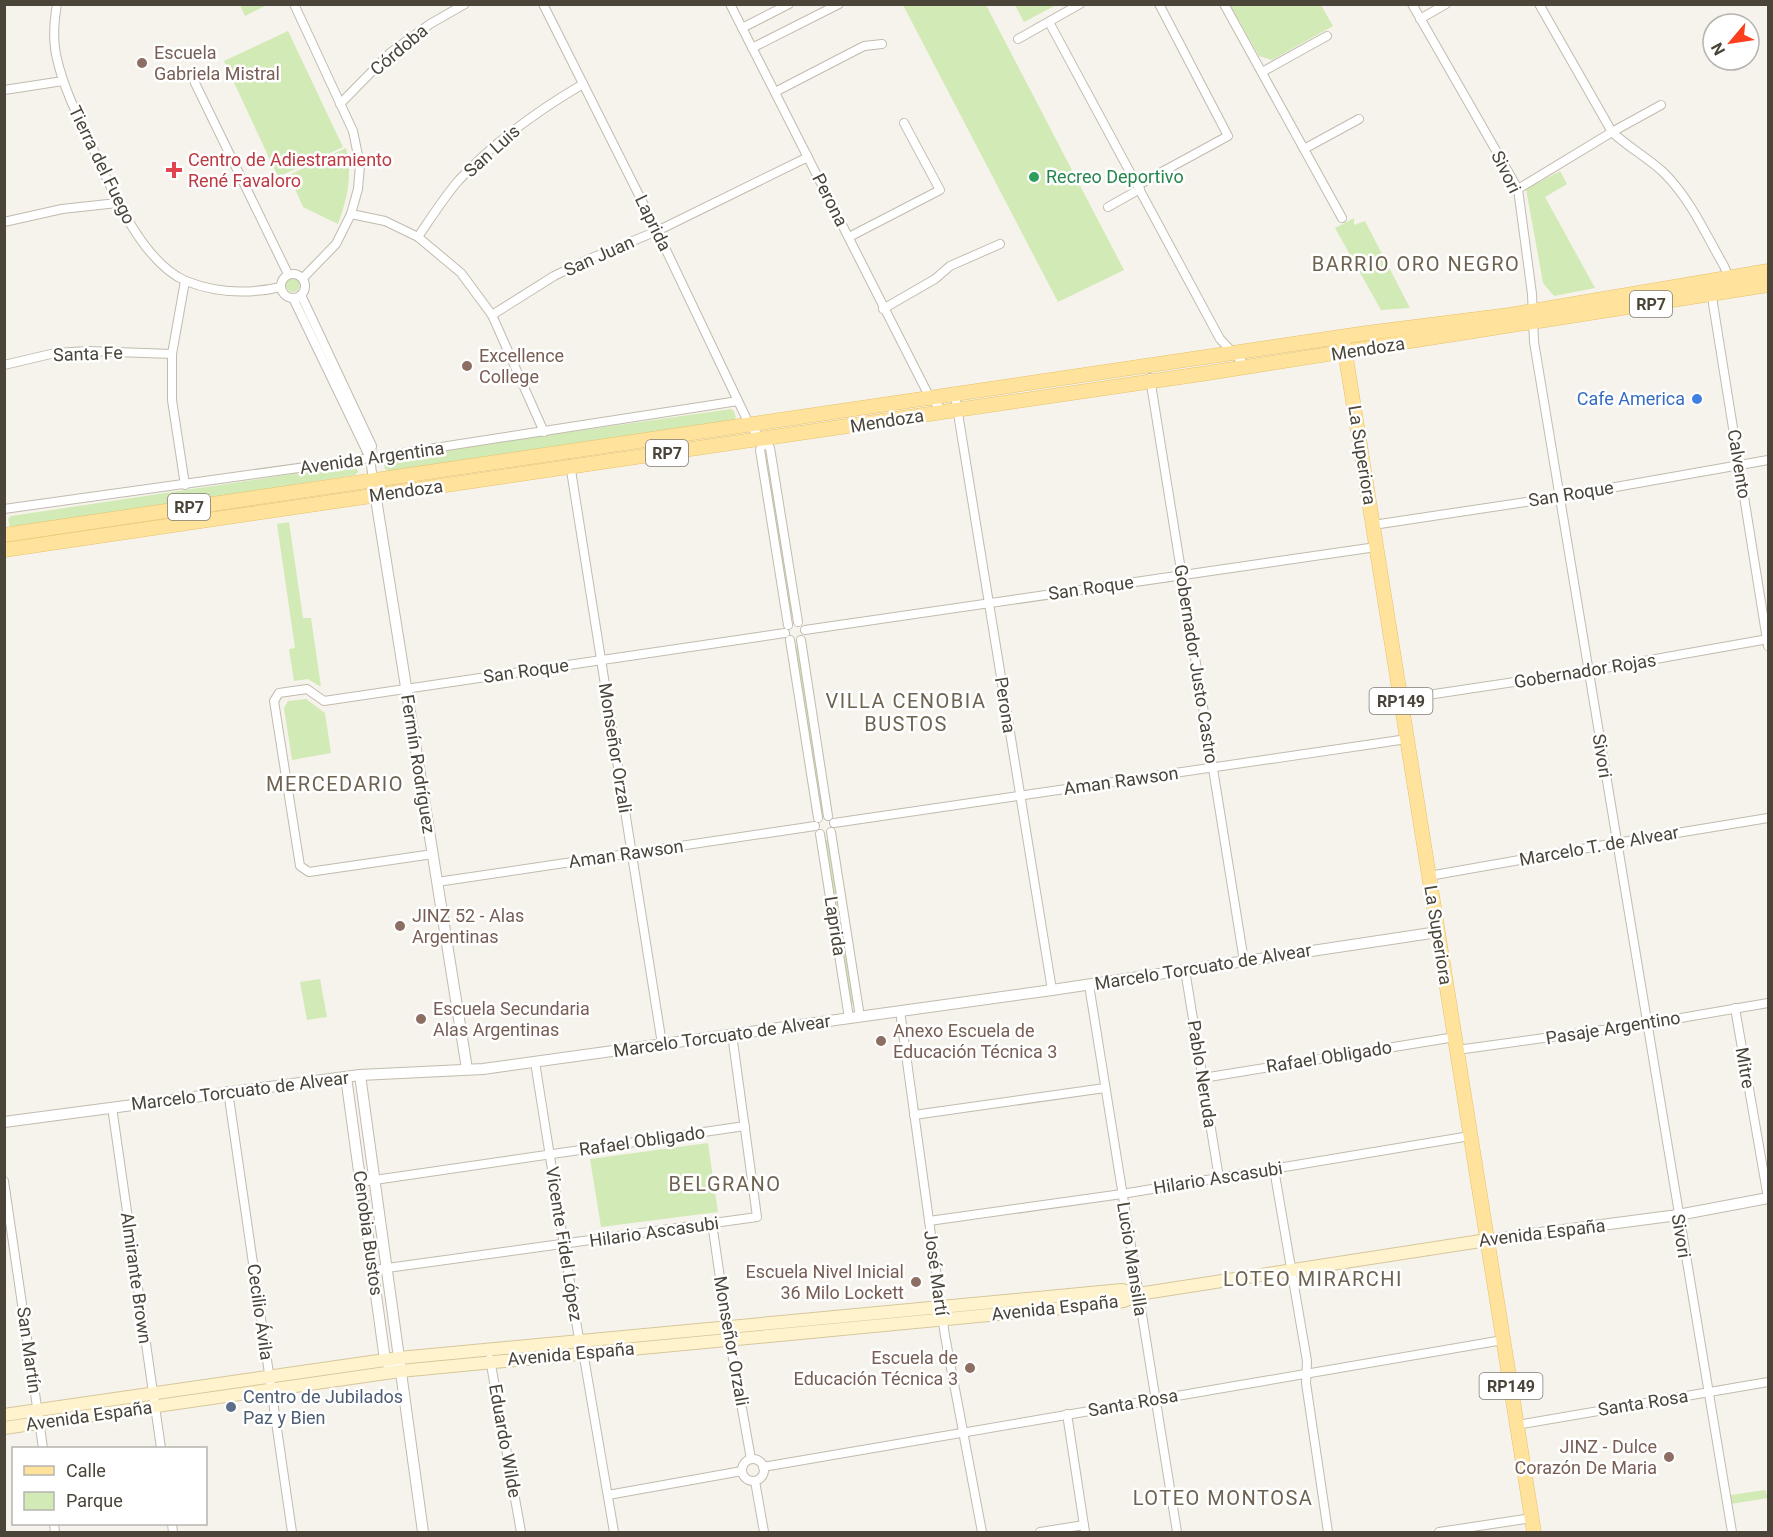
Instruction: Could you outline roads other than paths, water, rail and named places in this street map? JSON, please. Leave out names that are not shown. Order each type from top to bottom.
[{"type":"main road","name":"Mendoza","points":[[1710,288],[1729,278],[1768,271]]},
{"type":"main road","name":"Mendoza","points":[[6,550],[913,417],[956,413],[1346,352],[1533,317],[1710,288],[1768,285]]},
{"type":"main road","name":"Mendoza","points":[[5,535],[1343,337],[1533,317]]},
{"type":"main road","name":"La Superiora","points":[[1343,337],[1534,1533]]},
{"type":"main road","name":"Avenida España","points":[[4,1415],[153,1393],[491,1362],[581,1347],[942,1314],[1122,1290],[1138,1294],[1487,1240]]},
{"type":"main road","name":"Avenida España","points":[[4,1428],[154,1406],[399,1358],[489,1349],[581,1347]]},
{"type":"street","name":"Tierra del Fuego","points":[[57,4],[56,56],[63,81],[117,203],[144,245],[166,267],[185,280],[228,291],[258,292],[281,287]]},
{"type":"street","points":[[294,4],[352,130],[360,165],[358,189],[351,214],[336,244],[303,278]]},
{"type":"street","name":"Córdoba","points":[[340,104],[390,53],[430,24],[465,4]]},
{"type":"street","name":"Laprida","points":[[543,4],[657,231],[750,426],[771,448],[798,622]]},
{"type":"street","name":"Perona","points":[[730,4],[929,398],[956,413]]},
{"type":"street","points":[[742,28],[789,4]]},
{"type":"street","points":[[752,48],[839,4]]},
{"type":"street","points":[[1018,39],[1080,4]]},
{"type":"street","points":[[1108,207],[1228,136],[1159,4]]},
{"type":"street","points":[[1224,4],[1342,218]]},
{"type":"street","name":"Sivori","points":[[1412,4],[1518,189],[1534,342],[1732,1533]]},
{"type":"street","points":[[1420,19],[1446,4]]},
{"type":"street","points":[[1539,4],[1612,132],[1663,172],[1686,199],[1729,278]]},
{"type":"street","points":[[1049,22],[1220,339],[1247,367]]},
{"type":"street","points":[[1262,72],[1327,36]]},
{"type":"street","points":[[775,92],[864,46],[882,44]]},
{"type":"street","points":[[4,90],[63,81]]},
{"type":"street","points":[[195,83],[288,274]]},
{"type":"street","name":"San Luis","points":[[418,237],[458,182],[498,142],[542,108],[583,84]]},
{"type":"street","points":[[1518,189],[1661,105]]},
{"type":"street","points":[[1304,149],[1359,119]]},
{"type":"street","points":[[849,237],[940,190],[904,123]]},
{"type":"street","name":"San Juan","points":[[492,315],[554,276],[657,231],[808,157]]},
{"type":"street","points":[[4,222],[62,209],[117,203]]},
{"type":"street","points":[[351,214],[385,221],[418,237],[461,273],[492,315],[544,432]]},
{"type":"street","points":[[883,309],[935,279],[950,266],[1000,244]]},
{"type":"street","points":[[288,274],[296,274],[303,278],[305,286],[297,296],[284,294],[281,287],[282,279],[288,274]]},
{"type":"street","points":[[185,280],[172,354],[172,400],[186,485]]},
{"type":"street","name":"Calvento","points":[[1710,288],[1768,642]]},
{"type":"street","name":"Fermín Rodríguez","points":[[297,296],[370,458],[467,1069]]},
{"type":"street","points":[[1208,373],[1220,339]]},
{"type":"street","name":"Santa Fe","points":[[4,365],[56,353],[88,351],[172,354]]},
{"type":"street","name":"Gobernador Justo Castro","points":[[1148,366],[1244,962]]},
{"type":"street","points":[[956,413],[978,392]]},
{"type":"street","name":"Perona","points":[[955,395],[956,413],[1052,990]]},
{"type":"street","points":[[913,417],[929,398]]},
{"type":"street","name":"Avenida Argentina","points":[[4,509],[370,458],[738,401]]},
{"type":"street","name":"Laprida","points":[[764,440],[760,450],[818,826],[855,1017]]},
{"type":"street","name":"Monseñor Orzali","points":[[568,452],[662,1044]]},
{"type":"street","name":"San Roque","points":[[1373,525],[1559,497],[1768,460]]},
{"type":"street","points":[[5,535],[6,550]]},
{"type":"street","name":"San Roque","points":[[805,630],[1377,547]]},
{"type":"street","points":[[801,640],[788,633],[792,622],[798,622],[805,630],[801,640],[828,816],[833,828]]},
{"type":"street","name":"San Roque","points":[[433,854],[309,872],[300,866],[274,701],[279,693],[307,688],[324,700],[788,633]]},
{"type":"street","name":"Gobernador Rojas","points":[[1401,699],[1768,642]]},
{"type":"street","name":"Aman Rawson","points":[[437,882],[818,826],[825,835],[833,828],[1020,796],[1407,739]]},
{"type":"street","points":[[818,826],[822,815],[828,816]]},
{"type":"street","name":"Marcelo T. de Alvear","points":[[1429,876],[1768,818]]},
{"type":"street","name":"Laprida","points":[[833,828],[855,1017]]},
{"type":"street","name":"Marcelo Torcuato de Alvear","points":[[4,1122],[360,1075],[483,1069],[1089,985],[1438,932]]},
{"type":"street","name":"Pablo Neruda","points":[[1185,970],[1219,1178]]},
{"type":"street","name":"Lucio Mansilla","points":[[1089,985],[1177,1533]]},
{"type":"street","name":"Pasaje Argentino","points":[[1456,1043],[1646,1024],[1768,1003]]},
{"type":"street","name":"Mitre","points":[[1735,1008],[1768,1198]]},
{"type":"street","name":"José Martí","points":[[900,1011],[942,1314],[982,1533]]},
{"type":"street","points":[[732,1034],[745,1126]]},
{"type":"street","name":"Rafael Obligado","points":[[1203,1078],[1456,1043]]},
{"type":"street","name":"Vicente Fidel López","points":[[535,1062],[581,1347],[615,1533]]},
{"type":"street","name":"Cenobia Bustos","points":[[360,1075],[399,1358],[397,1371],[401,1384],[423,1533]]},
{"type":"street","name":"Cenobia Bustos","points":[[346,1077],[385,1360],[397,1371]]},
{"type":"street","points":[[914,1115],[1105,1088]]},
{"type":"street","name":"Cecilio Ávila","points":[[228,1091],[292,1533]]},
{"type":"street","name":"Almirante Brown","points":[[112,1107],[161,1447]]},
{"type":"street","name":"Rafael Obligado","points":[[361,1182],[745,1126]]},
{"type":"street","name":"Hilario Ascasubi","points":[[373,1270],[757,1217],[745,1126]]},
{"type":"street","name":"Hilario Ascasubi","points":[[929,1221],[1122,1194],[1470,1136]]},
{"type":"street","points":[[1274,1169],[1307,1361],[1306,1383],[1329,1533]]},
{"type":"street","name":"San Martín","points":[[4,1181],[42,1447]]},
{"type":"street","name":"Avenida España","points":[[1487,1240],[1678,1215],[1768,1198]]},
{"type":"street","name":"Monseñor Orzali","points":[[712,1223],[751,1459]]},
{"type":"street","name":"Santa Rosa","points":[[763,1467],[1503,1340]]},
{"type":"street","name":"Eduardo Wilde","points":[[489,1349],[521,1533]]},
{"type":"street","name":"Santa Rosa","points":[[1517,1425],[1707,1392],[1768,1384]]},
{"type":"street","points":[[1040,1533],[1084,1529],[1067,1414]]},
{"type":"street","points":[[751,1459],[758,1461],[763,1467],[762,1477],[755,1481],[745,1479],[742,1471],[744,1462],[751,1459]]},
{"type":"street","points":[[608,1495],[742,1471]]},
{"type":"street","points":[[755,1481],[764,1533]]},
{"type":"street","points":[[1439,1533],[1532,1518]]},
{"type":"place","name":"Escuela Gabriela Mistral","points":[[142,63]]},
{"type":"place","name":"Centro de Adiestramiento René Favaloro","points":[[174,170]]},
{"type":"place","name":"Recreo Deportivo","points":[[1034,177]]},
{"type":"place","name":"Excellence College","points":[[467,366]]},
{"type":"place","name":"Cafe America","points":[[1697,399]]},
{"type":"place","name":"JINZ 52 - Alas Argentinas","points":[[400,926]]},
{"type":"place","name":"Escuela Secundaria Alas Argentinas","points":[[421,1019]]},
{"type":"place","name":"Anexo Escuela de Educación Técnica 3","points":[[881,1041]]},
{"type":"place","name":"Escuela Nivel Inicial 36 Milo Lockett","points":[[916,1282]]},
{"type":"place","name":"Escuela de Educación Técnica 3","points":[[970,1368]]},
{"type":"place","name":"Centro de Jubilados Paz y Bien","points":[[231,1407]]},
{"type":"place","name":"JINZ - Dulce Corazón De Maria","points":[[1669,1457]]},
{"type":"district","name":"BARRIO ORO NEGRO","points":[[1416,264]]},
{"type":"district","name":"VILLA CENOBIA BUSTOS","points":[[906,712]]},
{"type":"district","name":"MERCEDARIO","points":[[335,784]]},
{"type":"district","name":"BELGRANO","points":[[725,1184]]},
{"type":"district","name":"LOTEO MIRARCHI","points":[[1313,1279]]},
{"type":"district","name":"LOTEO MONTOSA","points":[[1223,1498]]}]
